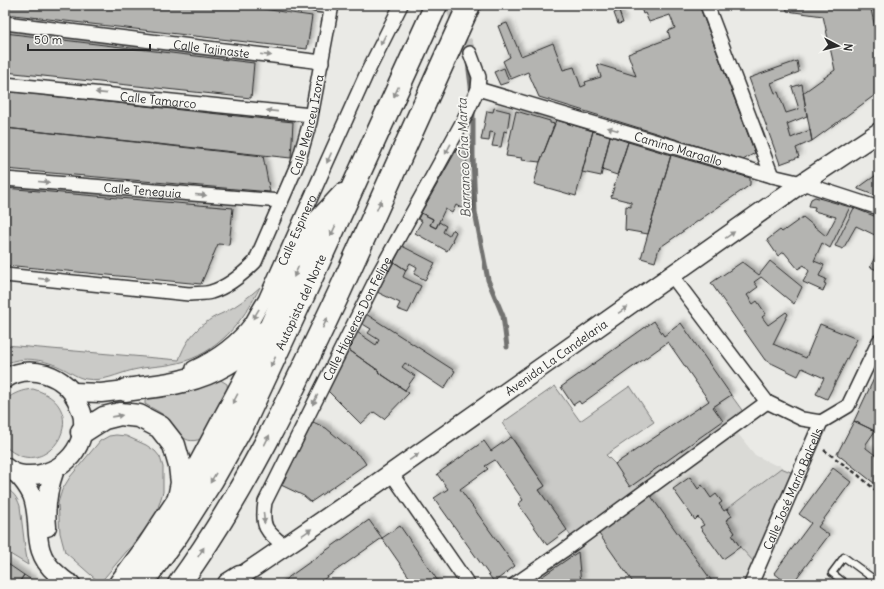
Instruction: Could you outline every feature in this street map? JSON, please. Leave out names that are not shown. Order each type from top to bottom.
[{"type":"highway","name":"Autopista del Norte","points":[[141,584],[177,535],[212,480],[243,425],[436,5]]},
{"type":"highway","points":[[179,584],[197,560],[247,478],[311,354],[469,5]]},
{"type":"highway","points":[[120,584],[148,546],[191,480],[254,363],[319,221],[355,183]]},
{"type":"highway","points":[[126,390],[184,381],[221,368],[243,353],[263,334],[277,314]]},
{"type":"highway","points":[[82,432],[104,418],[120,414],[139,416],[160,428],[174,445],[180,466],[182,483],[178,499]]},
{"type":"street","points":[[316,5],[332,6]]},
{"type":"street","name":"Calle Espinero","points":[[126,390],[183,372],[207,362],[230,346],[251,323],[265,300],[366,75],[401,5]]},
{"type":"street","points":[[707,5],[772,176]]},
{"type":"street","name":"Calle Mencey Izora","points":[[5,275],[189,294],[210,292],[224,287],[245,271],[255,262],[298,163],[311,115],[332,6]]},
{"type":"street","name":"Calle Tajinaste","points":[[5,23],[322,62]]},
{"type":"street","points":[[470,52],[479,77],[478,89]]},
{"type":"street","name":"Calle Tamarco","points":[[5,84],[311,115]]},
{"type":"street","name":"Camino Margallo","points":[[478,89],[879,208]]},
{"type":"street","name":"Calle Higueras Don Felipe","points":[[286,547],[265,528],[262,517],[265,502],[379,273],[463,122],[478,89]]},
{"type":"street","name":"Avenida La Candelaria","points":[[234,582],[802,184],[879,132]]},
{"type":"street","name":"Calle Teneguia","points":[[5,179],[281,201]]},
{"type":"street","points":[[672,276],[767,402],[802,419],[821,422]]},
{"type":"street","name":"Calle José María Balcells","points":[[751,584],[821,422],[848,406],[879,341]]},
{"type":"street","points":[[5,379],[24,372],[39,372],[53,376],[65,384],[73,392],[82,413],[82,432],[79,443],[73,454],[65,463],[55,469],[40,474],[11,470]]},
{"type":"street","points":[[73,392],[101,393],[126,390]]},
{"type":"street","points":[[515,584],[563,551],[767,402]]},
{"type":"street","points":[[55,469],[50,482],[47,497],[46,517],[51,551],[60,564],[72,575],[78,584]]},
{"type":"street","points":[[11,470],[26,484],[32,494],[35,506],[40,553],[44,561],[71,584]]},
{"type":"street","points":[[391,473],[468,584]]},
{"type":"lane","points":[[846,584],[832,573],[844,557],[871,577],[871,584]]},
{"type":"path","points":[[812,442],[858,475],[879,493]]},
{"type":"shaded area","points":[[260,287],[246,312],[227,335],[217,344],[192,359],[178,363],[138,369],[104,379],[92,380],[80,377],[50,363],[42,361],[27,359],[12,361],[5,364],[5,345],[179,360],[187,343],[198,329],[212,318],[239,304]]},
{"type":"shaded area","points":[[219,379],[227,384],[228,392],[201,439],[194,441],[184,438],[165,416],[145,404],[147,397]]},
{"type":"shaded area","points":[[555,386],[580,421],[630,386],[654,422],[606,455],[615,464],[731,395],[744,413],[572,538],[539,490],[545,486],[502,423]]},
{"type":"shaded area","points":[[33,389],[52,398],[62,411],[63,426],[59,440],[49,451],[36,457],[21,456],[5,446],[5,400],[18,392]]},
{"type":"shaded area","points":[[735,430],[755,455],[775,465],[779,465],[793,473],[746,584],[522,584]]},
{"type":"shaded area","points":[[109,436],[126,436],[146,445],[155,451],[160,457],[163,467],[163,492],[156,514],[148,526],[100,583],[65,552],[60,533],[58,503],[62,490],[70,477],[100,441]]},
{"type":"shaded area","points":[[781,468],[793,473],[755,563],[740,547],[732,535],[735,533],[726,520],[732,516],[727,509]]},
{"type":"shaded area","points":[[5,488],[14,495],[20,506],[28,565],[5,551]]},
{"type":"building","points":[[5,5],[235,5],[312,16],[307,49],[5,14]]},
{"type":"building","points":[[640,5],[699,5],[755,153],[743,160],[539,97],[528,72],[511,79],[503,61],[510,57],[498,26],[507,23],[521,56],[553,43],[563,70],[574,67],[581,87],[586,85],[585,82],[601,77],[597,64],[636,76],[628,54],[670,38],[668,31],[675,28],[670,15],[649,22],[645,13],[643,14]]},
{"type":"building","points":[[786,5],[870,5],[879,46],[879,92],[812,141],[803,93],[835,70],[823,16],[787,11]]},
{"type":"building","points":[[619,11],[623,23],[618,24],[614,13]]},
{"type":"building","points":[[5,33],[254,63],[251,98],[5,72]]},
{"type":"building","points":[[797,61],[799,72],[771,83],[775,93],[778,92],[786,113],[799,109],[792,87],[802,84],[807,116],[787,124],[791,138],[810,130],[812,141],[796,148],[799,157],[780,164],[749,78]]},
{"type":"building","points":[[504,68],[509,82],[500,85],[494,72]]},
{"type":"building","points":[[5,91],[293,122],[291,158],[5,128]]},
{"type":"building","points":[[494,108],[510,112],[507,132],[504,131],[501,147],[492,146],[495,133],[490,132],[489,141],[481,140],[487,111],[493,112]]},
{"type":"building","points":[[516,111],[550,121],[550,123],[555,124],[540,162],[521,160],[522,158],[506,156]]},
{"type":"building","points":[[556,120],[593,131],[576,196],[534,184],[540,162]]},
{"type":"building","points":[[5,128],[263,156],[270,192],[5,169]]},
{"type":"building","points":[[593,131],[610,136],[601,176],[582,172]]},
{"type":"building","points":[[610,136],[628,142],[617,175],[602,170]]},
{"type":"building","points":[[628,142],[671,155],[648,234],[625,230],[626,206],[631,207],[631,202],[611,197]]},
{"type":"building","points":[[457,149],[467,150],[465,180],[468,190],[471,214],[456,205],[452,213],[445,209],[436,228],[430,225],[433,219],[421,213]]},
{"type":"building","points":[[671,155],[750,178],[750,185],[659,248],[655,262],[641,258]]},
{"type":"building","points":[[879,173],[879,197],[858,189],[858,188]]},
{"type":"building","points":[[5,188],[233,208],[229,245],[218,244],[201,284],[5,265]]},
{"type":"building","points":[[815,197],[850,207],[830,248],[822,243],[814,261],[824,265],[819,276],[826,279],[824,283],[826,284],[823,291],[803,282],[809,271],[804,265],[798,269],[784,252],[778,256],[767,240],[780,230],[782,232],[803,217],[826,236],[836,217],[814,211],[815,207],[809,206],[811,199]]},
{"type":"building","points":[[854,208],[879,218],[879,237],[856,226],[843,249],[835,246]]},
{"type":"building","points":[[421,213],[433,219],[430,225],[436,228],[439,222],[446,226],[443,232],[449,236],[453,229],[456,232],[447,251],[415,233],[422,221],[418,219]]},
{"type":"building","points":[[402,246],[435,263],[425,280],[414,274],[417,267],[410,263],[406,270],[394,262]]},
{"type":"building","points":[[879,249],[879,271],[870,267]]},
{"type":"building","points":[[770,261],[802,287],[794,304],[761,277],[754,282],[758,287],[747,295],[753,304],[757,301],[766,314],[762,317],[768,325],[786,312],[788,314],[773,344],[806,358],[820,324],[857,339],[827,399],[816,394],[824,378],[802,368],[798,376],[765,360],[711,283],[742,262],[759,275]]},
{"type":"building","points":[[394,262],[406,270],[403,277],[421,286],[408,313],[397,309],[400,303],[377,292]]},
{"type":"building","points":[[366,314],[455,371],[444,389],[405,363],[402,367],[415,376],[405,390],[349,350],[357,332],[376,345],[379,340],[368,333],[371,329],[361,323]]},
{"type":"building","points":[[654,321],[664,336],[681,323],[731,395],[713,407],[723,421],[630,487],[615,464],[709,401],[668,342],[581,404],[579,401],[573,405],[561,387]]},
{"type":"building","points":[[349,350],[409,393],[384,419],[374,412],[361,424],[328,391]]},
{"type":"building","points":[[879,368],[879,433],[854,421]]},
{"type":"building","points":[[854,421],[875,431],[866,444],[866,448],[879,458],[879,487],[837,454]]},
{"type":"building","points":[[313,422],[326,428],[362,458],[366,464],[311,502],[304,496],[281,485]]},
{"type":"building","points":[[511,437],[545,486],[539,490],[567,530],[547,545],[518,504],[523,500],[495,460],[485,466],[488,469],[460,489],[515,566],[494,582],[434,498],[448,489],[437,474],[484,441],[491,451]]},
{"type":"building","points":[[833,468],[851,482],[818,527],[829,535],[792,584],[782,584],[784,581],[774,573],[811,523],[799,514]]},
{"type":"building","points":[[690,477],[698,489],[702,485],[711,498],[716,494],[722,502],[719,504],[724,511],[727,509],[732,516],[726,520],[735,533],[732,535],[740,547],[723,559],[700,527],[704,525],[698,517],[695,520],[673,489]]},
{"type":"building","points":[[648,492],[714,584],[634,584],[597,531]]},
{"type":"building","points":[[369,520],[382,538],[317,584],[279,584]]},
{"type":"building","points":[[400,526],[440,584],[414,584],[382,538]]},
{"type":"building","points":[[578,552],[581,584],[537,584],[537,580]]},
{"type":"building","points":[[5,562],[24,575],[18,584],[5,584]]},
{"type":"building","points":[[24,575],[38,584],[18,584]]},
{"type":"waterway","name":"Barranco Cha Marta","points":[[468,62],[472,94]]},
{"type":"waterway","name":"Barranco Cha Marta","points":[[473,110],[475,212],[488,280],[503,316],[507,347]]},
{"type":"tunnel","points":[[451,5],[470,53]]}]
